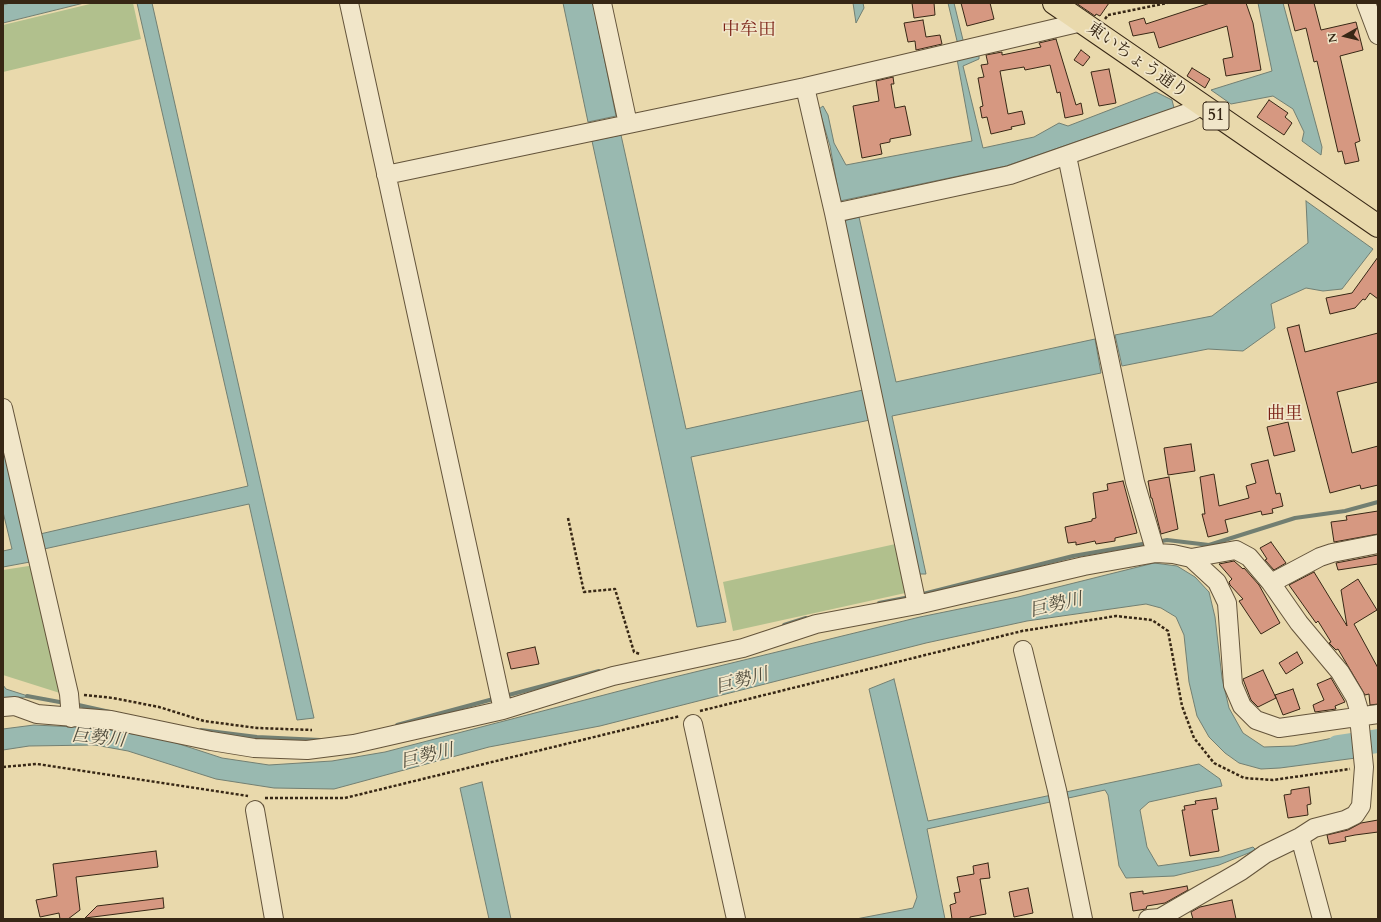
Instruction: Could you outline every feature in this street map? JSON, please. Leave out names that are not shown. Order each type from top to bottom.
[{"type":"main road","name":"東いちょう通り","points":[[1054,3],[1201,106],[1378,226]]},
{"type":"street","points":[[349,3],[503,710]]},
{"type":"street","points":[[602,3],[613,127]]},
{"type":"street","points":[[1366,3],[1378,35]]},
{"type":"street","points":[[386,175],[1088,27]]},
{"type":"street","points":[[805,87],[834,213],[916,598]]},
{"type":"street","points":[[834,213],[1010,175],[1190,112],[1201,106]]},
{"type":"street","points":[[1067,156],[1135,482],[1154,545]]},
{"type":"street","points":[[1356,211],[1378,219]]},
{"type":"street","points":[[3,408],[69,694],[71,718]]},
{"type":"street","points":[[1271,583],[1320,557],[1332,553],[1378,544]]},
{"type":"street","points":[[3,707],[15,706],[37,714],[71,718],[111,720],[211,742],[254,748],[307,750],[354,744],[503,710],[613,676],[744,648],[816,624],[916,598],[1084,566],[1154,545],[1174,554],[1190,558],[1236,550],[1249,557],[1271,583],[1299,623],[1340,672],[1355,697],[1364,766],[1361,806],[1354,816],[1345,820],[1314,828],[1300,837],[1265,854],[1241,871],[1156,919]]},
{"type":"street","points":[[1190,558],[1217,582],[1227,603],[1233,685],[1242,706],[1256,720],[1279,728],[1378,714]]},
{"type":"street","points":[[1023,650],[1058,796],[1083,919]]},
{"type":"street","points":[[692,717],[736,919]]},
{"type":"street","points":[[254,801],[274,919]]},
{"type":"street","points":[[1300,837],[1322,919]]},
{"type":"path","points":[[1088,27],[1108,15],[1167,3]]},
{"type":"path","points":[[568,518],[584,592],[615,589],[634,652],[647,655]]},
{"type":"path","points":[[3,767],[37,764],[254,801],[345,798],[692,717],[1022,631],[1116,616],[1152,620],[1168,631],[1182,706],[1194,738],[1214,763],[1244,778],[1273,780],[1364,766]]},
{"type":"path","points":[[69,694],[113,698],[136,702],[159,707],[204,721],[257,728],[312,730]]},
{"type":"green space","points":[[94,3],[133,3],[141,39],[3,72],[3,25]]},
{"type":"green space","points":[[900,543],[910,592],[733,631],[723,582]]},
{"type":"green space","points":[[35,565],[63,694],[3,675],[3,570]]},
{"type":"water","points":[[10,3],[84,3],[3,23],[3,5]]},
{"type":"water","points":[[137,3],[152,3],[314,718],[297,720],[249,504],[44,549],[40,534],[248,486]]},
{"type":"water","points":[[563,3],[593,3],[616,116],[588,122]]},
{"type":"water","points":[[853,3],[863,3],[864,8],[856,23]]},
{"type":"water","points":[[948,3],[954,3],[964,44],[958,45]]},
{"type":"water","points":[[1258,3],[1283,3],[1322,147],[1321,155],[1302,141],[1304,132],[1293,109],[1273,96],[1231,104],[1211,90],[1272,71]]},
{"type":"water","points":[[979,53],[979,59],[963,66],[983,148],[1034,137],[1059,123],[1068,126],[1156,92],[1172,100],[1174,108],[1006,166],[840,201],[830,146],[819,109],[823,106],[828,115],[834,143],[846,165],[972,141],[957,59]]},
{"type":"water","points":[[621,135],[686,429],[863,390],[843,221],[859,217],[896,382],[1095,339],[1101,373],[892,416],[926,574],[919,574],[870,420],[691,457],[726,622],[697,627],[592,141]]},
{"type":"water","points":[[1306,201],[1373,249],[1342,289],[1323,291],[1306,288],[1271,304],[1275,328],[1243,351],[1208,349],[1122,366],[1115,335],[1212,316],[1308,243]]},
{"type":"water","points":[[3,440],[30,562],[3,567],[3,551],[12,549],[3,512]]},
{"type":"water","points":[[1154,563],[1177,566],[1195,577],[1209,592],[1215,617],[1222,678],[1229,708],[1243,733],[1264,747],[1294,746],[1352,734],[1356,758],[1261,769],[1239,763],[1225,753],[1209,737],[1197,716],[1189,682],[1184,635],[1176,617],[1161,608],[1146,604],[1027,621],[926,643],[600,726],[489,747],[334,789],[274,788],[216,779],[128,751],[95,745],[29,746],[3,750],[3,729],[34,725],[96,728],[164,739],[222,758],[269,765],[332,761],[385,752],[654,682],[920,617],[1018,597]]},
{"type":"water","points":[[894,679],[928,821],[1199,764],[1220,779],[1222,786],[1149,802],[1140,810],[1147,847],[1158,866],[1221,857],[1253,847],[1256,850],[1219,865],[1174,876],[1126,878],[1119,866],[1108,795],[1105,790],[927,829],[945,919],[856,919],[913,908],[917,897],[869,689]]},
{"type":"water","points":[[3,685],[6,689],[31,697],[3,698]]},
{"type":"water","points":[[482,782],[511,919],[489,919],[460,788]]},
{"type":"building","points":[[912,3],[934,3],[935,15],[914,18]]},
{"type":"building","points":[[961,3],[990,3],[994,19],[967,26]]},
{"type":"building","points":[[1076,3],[1109,3],[1100,16],[1096,14],[1095,16]]},
{"type":"building","points":[[1210,3],[1246,3],[1253,23],[1261,70],[1226,76],[1223,59],[1233,57],[1227,26],[1159,48],[1154,32],[1133,36],[1129,22],[1144,18],[1146,24]]},
{"type":"building","points":[[1288,3],[1314,3],[1321,30],[1356,22],[1363,50],[1340,56],[1360,141],[1355,143],[1359,161],[1345,164],[1342,151],[1338,152],[1317,61],[1314,62],[1306,28],[1295,31]]},
{"type":"building","points":[[923,20],[926,37],[940,35],[942,44],[916,50],[915,41],[908,42],[904,23]]},
{"type":"building","points":[[1056,39],[1076,105],[1081,103],[1083,114],[1065,118],[1060,92],[1057,93],[1050,65],[1025,70],[1024,67],[1000,71],[1008,114],[1022,111],[1025,124],[991,134],[987,117],[982,118],[980,107],[983,106],[978,78],[984,77],[981,65],[988,64],[986,55],[1002,52],[1002,55],[1041,47],[1039,43]]},
{"type":"building","points":[[1081,50],[1090,57],[1083,66],[1074,60]]},
{"type":"building","points":[[1192,68],[1210,79],[1205,88],[1187,76]]},
{"type":"building","points":[[1109,69],[1116,103],[1099,106],[1091,72]]},
{"type":"building","points":[[893,77],[894,84],[891,84],[895,108],[905,106],[911,135],[890,139],[890,142],[880,144],[882,154],[862,158],[853,106],[879,101],[876,81]]},
{"type":"building","points":[[1269,100],[1288,113],[1285,117],[1292,123],[1284,135],[1257,117]]},
{"type":"building","points":[[1378,257],[1378,299],[1370,293],[1365,300],[1363,299],[1355,308],[1330,314],[1326,298],[1352,293]]},
{"type":"building","points":[[1299,325],[1305,352],[1378,333],[1378,382],[1337,392],[1352,453],[1378,446],[1378,485],[1361,489],[1360,485],[1330,493],[1287,328]]},
{"type":"building","points":[[1288,422],[1295,451],[1274,456],[1267,427]]},
{"type":"building","points":[[1191,444],[1195,471],[1168,475],[1164,448]]},
{"type":"building","points":[[1268,460],[1276,494],[1280,493],[1283,506],[1272,509],[1273,513],[1262,515],[1261,511],[1225,520],[1228,532],[1208,537],[1202,514],[1205,514],[1200,477],[1214,474],[1219,506],[1249,498],[1246,486],[1256,483],[1251,464]]},
{"type":"building","points":[[1169,477],[1178,529],[1161,534],[1148,481]]},
{"type":"building","points":[[1123,481],[1137,533],[1115,538],[1115,541],[1096,544],[1095,541],[1076,545],[1076,542],[1068,543],[1065,527],[1092,521],[1092,519],[1096,518],[1093,493],[1108,490],[1107,484]]},
{"type":"building","points":[[1378,511],[1378,534],[1334,542],[1331,522],[1347,520],[1346,516]]},
{"type":"building","points":[[1271,542],[1286,563],[1274,570],[1265,560],[1267,559],[1260,548]]},
{"type":"building","points":[[1378,555],[1378,564],[1338,570],[1336,563]]},
{"type":"building","points":[[1234,561],[1243,569],[1244,568],[1259,585],[1280,623],[1261,634],[1239,601],[1243,599],[1230,585],[1229,582],[1232,579],[1219,564]]},
{"type":"building","points":[[1314,572],[1347,626],[1341,590],[1358,579],[1377,610],[1354,624],[1378,668],[1378,704],[1370,705],[1369,694],[1365,695],[1338,649],[1336,650],[1329,643],[1331,642],[1318,621],[1316,623],[1289,585]]},
{"type":"building","points":[[535,647],[539,664],[511,669],[507,653]]},
{"type":"building","points":[[1297,652],[1303,663],[1286,674],[1279,663]]},
{"type":"building","points":[[1263,670],[1276,698],[1258,707],[1251,700],[1243,679]]},
{"type":"building","points":[[1331,678],[1345,702],[1335,706],[1336,709],[1315,712],[1313,705],[1324,700],[1317,684]]},
{"type":"building","points":[[1293,689],[1300,709],[1283,715],[1275,695]]},
{"type":"building","points":[[1309,787],[1311,804],[1307,805],[1308,815],[1288,818],[1284,795],[1291,794],[1291,790]]},
{"type":"building","points":[[1216,798],[1218,809],[1212,810],[1219,851],[1190,856],[1182,810],[1185,810],[1184,806],[1196,804],[1195,801]]},
{"type":"building","points":[[1378,820],[1378,832],[1345,837],[1346,841],[1329,844],[1327,835],[1348,830],[1361,823]]},
{"type":"building","points":[[156,851],[158,867],[76,877],[80,910],[68,919],[60,919],[59,913],[40,917],[36,900],[57,896],[53,864]]},
{"type":"building","points":[[988,863],[990,878],[980,879],[986,914],[970,917],[970,919],[952,919],[950,905],[956,903],[954,893],[960,892],[957,877],[974,874],[973,866]]},
{"type":"building","points":[[1187,886],[1188,890],[1165,903],[1147,906],[1146,909],[1133,911],[1130,893],[1143,891],[1143,894]]},
{"type":"building","points":[[1028,888],[1033,913],[1014,917],[1009,892]]},
{"type":"building","points":[[163,898],[164,908],[85,918],[97,906]]},
{"type":"building","points":[[1232,900],[1236,919],[1193,919],[1191,912],[1200,907]]},
{"type":"waterway","points":[[1157,542],[1167,540],[1209,545],[1295,518],[1345,511],[1378,502]]},
{"type":"waterway","points":[[919,595],[1073,556],[1148,543]]},
{"type":"waterway","points":[[879,603],[910,597]]},
{"type":"waterway","points":[[784,625],[806,618]]},
{"type":"waterway","points":[[505,696],[599,671]]},
{"type":"waterway","points":[[27,696],[65,703]]},
{"type":"waterway","points":[[397,725],[497,698]]},
{"type":"waterway","points":[[74,704],[110,712]]},
{"type":"waterway","points":[[201,730],[257,737],[320,740]]},
{"type":"waterway","name":"巨勢川","points":[[1338,747],[1378,741]]},
{"type":"district","name":"中牟田","points":[[749,31]]},
{"type":"district","name":"曲里","points":[[1285,415]]}]
